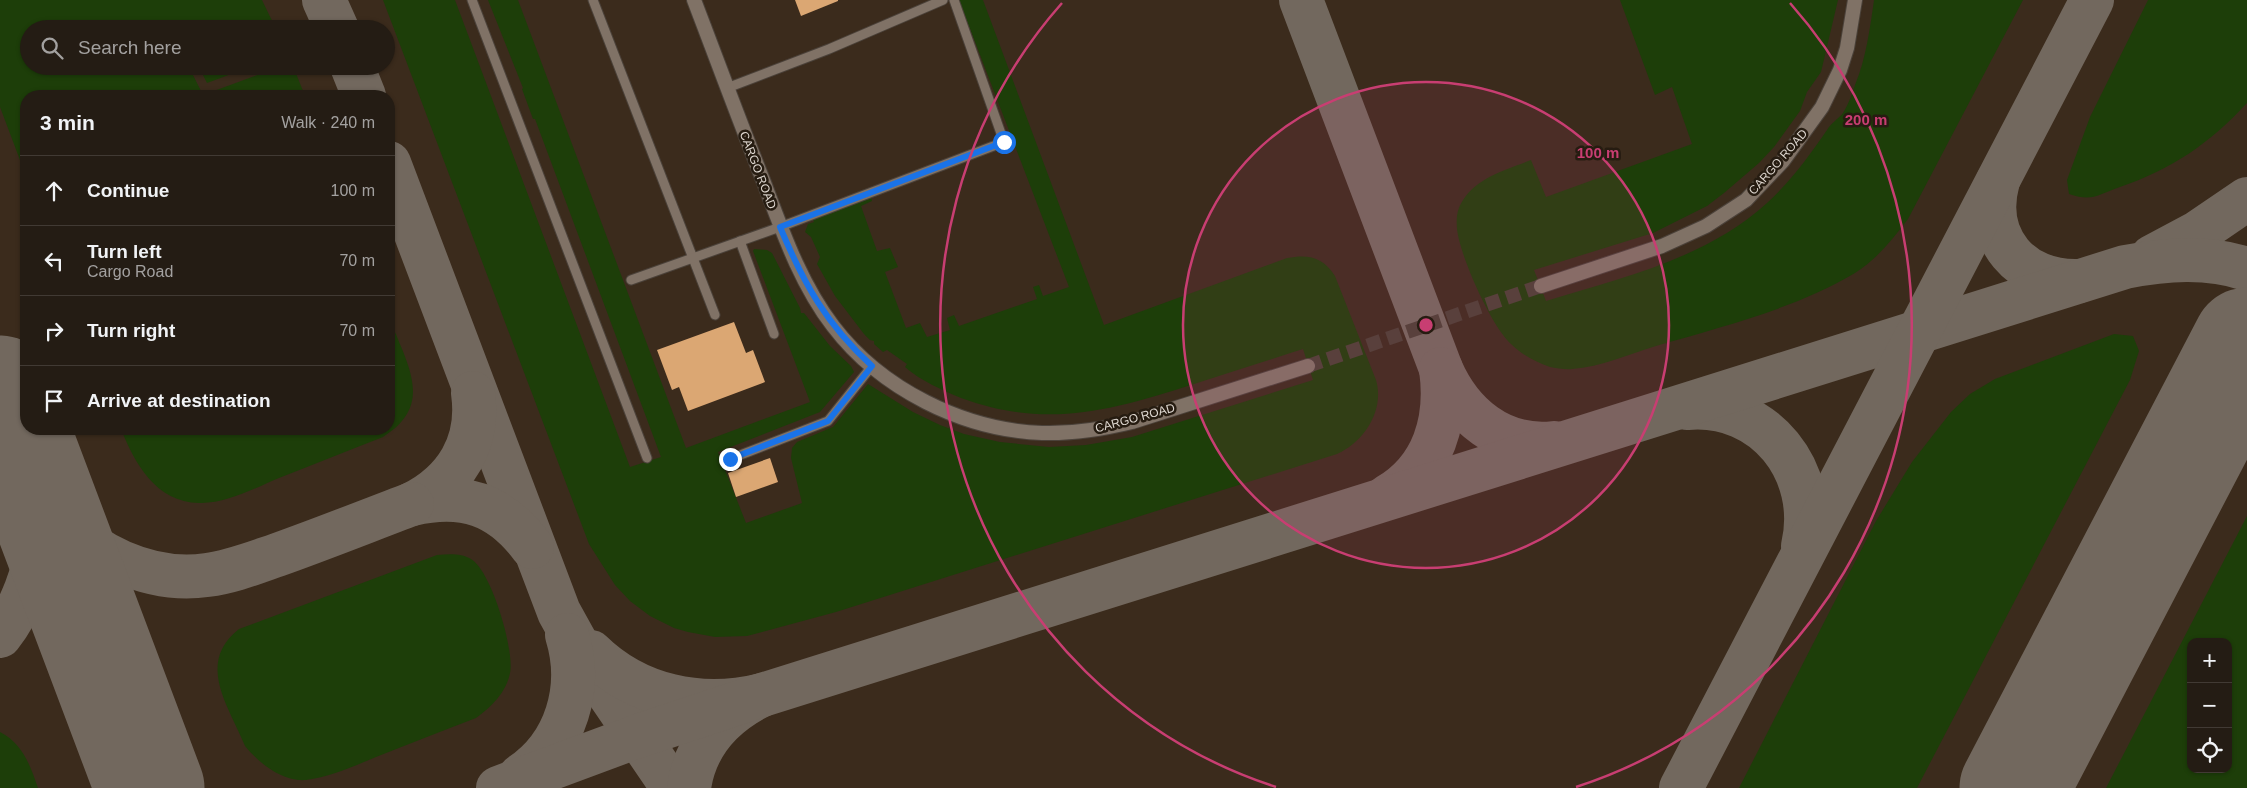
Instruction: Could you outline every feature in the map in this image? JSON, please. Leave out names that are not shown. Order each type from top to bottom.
[{"type":"street","name":"CARGO ROAD","points":[[694,0],[780,227],[804,281],[833,326],[872,366],[890,381],[910,393],[950,413],[994,426],[1043,433],[1104,429],[1132,422],[1308,366]]},
{"type":"street","name":"CARGO ROAD","points":[[1541,286],[1662,246],[1706,226],[1746,200],[1782,161],[1822,107],[1840,70],[1847,48],[1855,0]]},
{"type":"lane","points":[[472,0],[647,458]]},
{"type":"lane","points":[[593,0],[715,315]]},
{"type":"lane","points":[[727,88],[844,43],[929,3],[943,0]]},
{"type":"lane","points":[[632,280],[780,227],[1004,142],[954,0]]},
{"type":"lane","points":[[740,241],[774,334]]},
{"type":"lane","points":[[730,459],[828,421],[872,366]]},
{"type":"shaded area","points":[[0,0],[2247,0],[2247,788],[0,788]]},
{"type":"green space","points":[[0,0],[262,0],[272,20],[20,20],[20,75],[193,75],[200,90],[20,90],[20,160],[0,107]]},
{"type":"green space","points":[[383,0],[455,0],[630,467],[661,457],[535,119],[533,119],[523,88],[488,0],[518,0],[686,448],[810,402],[753,251],[754,249],[767,250],[772,253],[801,313],[804,313],[830,346],[851,366],[854,372],[820,412],[718,452],[746,523],[802,503],[791,458],[792,448],[797,442],[833,427],[868,384],[913,412],[964,434],[1000,442],[1049,447],[1086,445],[1132,437],[1313,380],[1303,349],[1161,394],[1105,409],[1077,413],[1021,413],[961,398],[932,385],[911,372],[905,367],[907,364],[887,350],[883,352],[874,344],[874,341],[864,334],[835,296],[817,264],[820,257],[811,237],[805,232],[808,224],[814,222],[812,218],[871,197],[872,201],[861,206],[877,251],[890,248],[898,267],[885,272],[906,328],[920,323],[927,337],[950,330],[947,318],[954,315],[959,326],[1037,299],[1033,287],[1039,285],[1043,296],[1069,287],[959,0],[983,0],[1104,325],[1287,258],[1302,256],[1315,258],[1326,265],[1335,276],[1376,380],[1378,403],[1375,413],[1370,424],[1356,442],[1337,454],[836,612],[747,636],[715,637],[674,628],[650,616],[630,601],[615,585],[589,544],[395,32],[395,20],[391,20]]},
{"type":"green space","points":[[1620,0],[1838,0],[1821,72],[1807,92],[1800,111],[1774,147],[1759,163],[1707,206],[1653,233],[1534,270],[1546,301],[1634,274],[1691,252],[1743,222],[1776,195],[1845,110],[1862,65],[1874,0],[2023,0],[1908,219],[1884,249],[1863,268],[1808,297],[1758,316],[1594,366],[1561,369],[1550,367],[1529,358],[1515,348],[1503,335],[1486,307],[1470,273],[1459,241],[1457,214],[1463,200],[1476,185],[1493,175],[1531,160],[1546,197],[1692,144],[1672,87],[1655,95]]},
{"type":"green space","points":[[2148,0],[2247,0],[2247,103],[2204,143],[2189,154],[2156,172],[2094,197],[2069,194],[2067,180],[2090,117]]},
{"type":"green space","points":[[203,75],[229,75],[207,83]]},
{"type":"green space","points":[[257,75],[297,75],[303,90],[217,90]]},
{"type":"green space","points":[[395,332],[409,366],[413,397],[409,411],[395,427]]},
{"type":"green space","points":[[2114,334],[2133,336],[2139,351],[2130,380],[1917,788],[1739,788],[1876,521],[1912,462],[1951,412],[1970,394],[1995,379]]},
{"type":"green space","points":[[124,435],[385,435],[240,495],[209,503],[184,501],[171,496],[159,488],[140,468]]},
{"type":"green space","points":[[2247,516],[2247,788],[2106,788]]},
{"type":"green space","points":[[437,555],[459,555],[471,559],[479,566],[493,594],[505,630],[511,662],[508,680],[497,699],[476,718],[324,776],[297,780],[280,775],[264,765],[245,746],[224,700],[218,670],[219,656],[226,642],[239,629]]},
{"type":"green space","points":[[0,732],[15,743],[25,756],[38,788],[0,788]]},
{"type":"building","points":[[795,0],[838,0],[838,1],[801,16]]},
{"type":"building","points":[[734,322],[746,353],[753,350],[765,382],[688,411],[679,387],[672,390],[657,350]]},
{"type":"building","points":[[770,458],[778,482],[736,497],[728,473]]},
{"type":"taxiway","points":[[324,0],[333,20]]},
{"type":"taxiway","points":[[1301,0],[1441,369]]},
{"type":"taxiway","points":[[1681,788],[2092,0]]},
{"type":"taxiway","points":[[356,75],[362,90]]},
{"type":"taxiway","points":[[395,179],[559,612],[585,659],[673,788]]},
{"type":"taxiway","points":[[1998,181],[1995,202],[1996,221],[2001,239],[2011,253],[2024,266],[2040,274],[2058,280],[2079,281]]},
{"type":"taxiway","points":[[2152,257],[2197,233],[2247,199]]},
{"type":"taxiway","points":[[498,788],[638,736],[762,695],[2125,267],[2186,260],[2217,262],[2247,269]]},
{"type":"taxiway","points":[[2192,447],[2247,359]]},
{"type":"taxiway","points":[[1388,496],[1404,485],[1417,472],[1427,457],[1434,441],[1442,407],[1441,369],[1449,386],[1460,401],[1485,426],[1517,440],[1535,443],[1554,443]]},
{"type":"taxiway","points":[[473,393],[473,428],[462,459],[441,484],[428,495],[412,504],[448,500],[464,501],[479,505],[507,520],[532,547]]},
{"type":"taxiway","points":[[1687,408],[1715,409],[1740,416],[1762,429],[1781,447],[1794,468],[1803,492],[1806,519],[1803,546]]},
{"type":"taxiway","points":[[0,636],[21,602],[31,576],[37,549],[38,523],[35,497],[17,434],[44,491],[67,525],[102,552],[142,570],[164,575],[207,575],[234,569],[294,549],[412,504]]},
{"type":"taxiway","points":[[520,776],[536,763],[549,748],[560,731],[567,713],[572,694],[573,675],[572,655],[567,635]]},
{"type":"taxiway","points":[[591,652],[629,680],[671,696],[693,700],[716,701],[762,695],[735,711],[713,732],[697,758],[689,788]]},
{"type":"taxiway","points":[[147,788],[146,776],[155,788]]},
{"type":"runway","points":[[2014,788],[2247,342]]},
{"type":"runway","points":[[0,390],[150,788]]},
{"type":"tunnel","points":[[1308,366],[1541,286]]},
{"type":"route","points":[[730,459],[828,421],[872,366],[851,347],[833,326],[817,302],[804,281],[780,227],[1004,142]]}]
